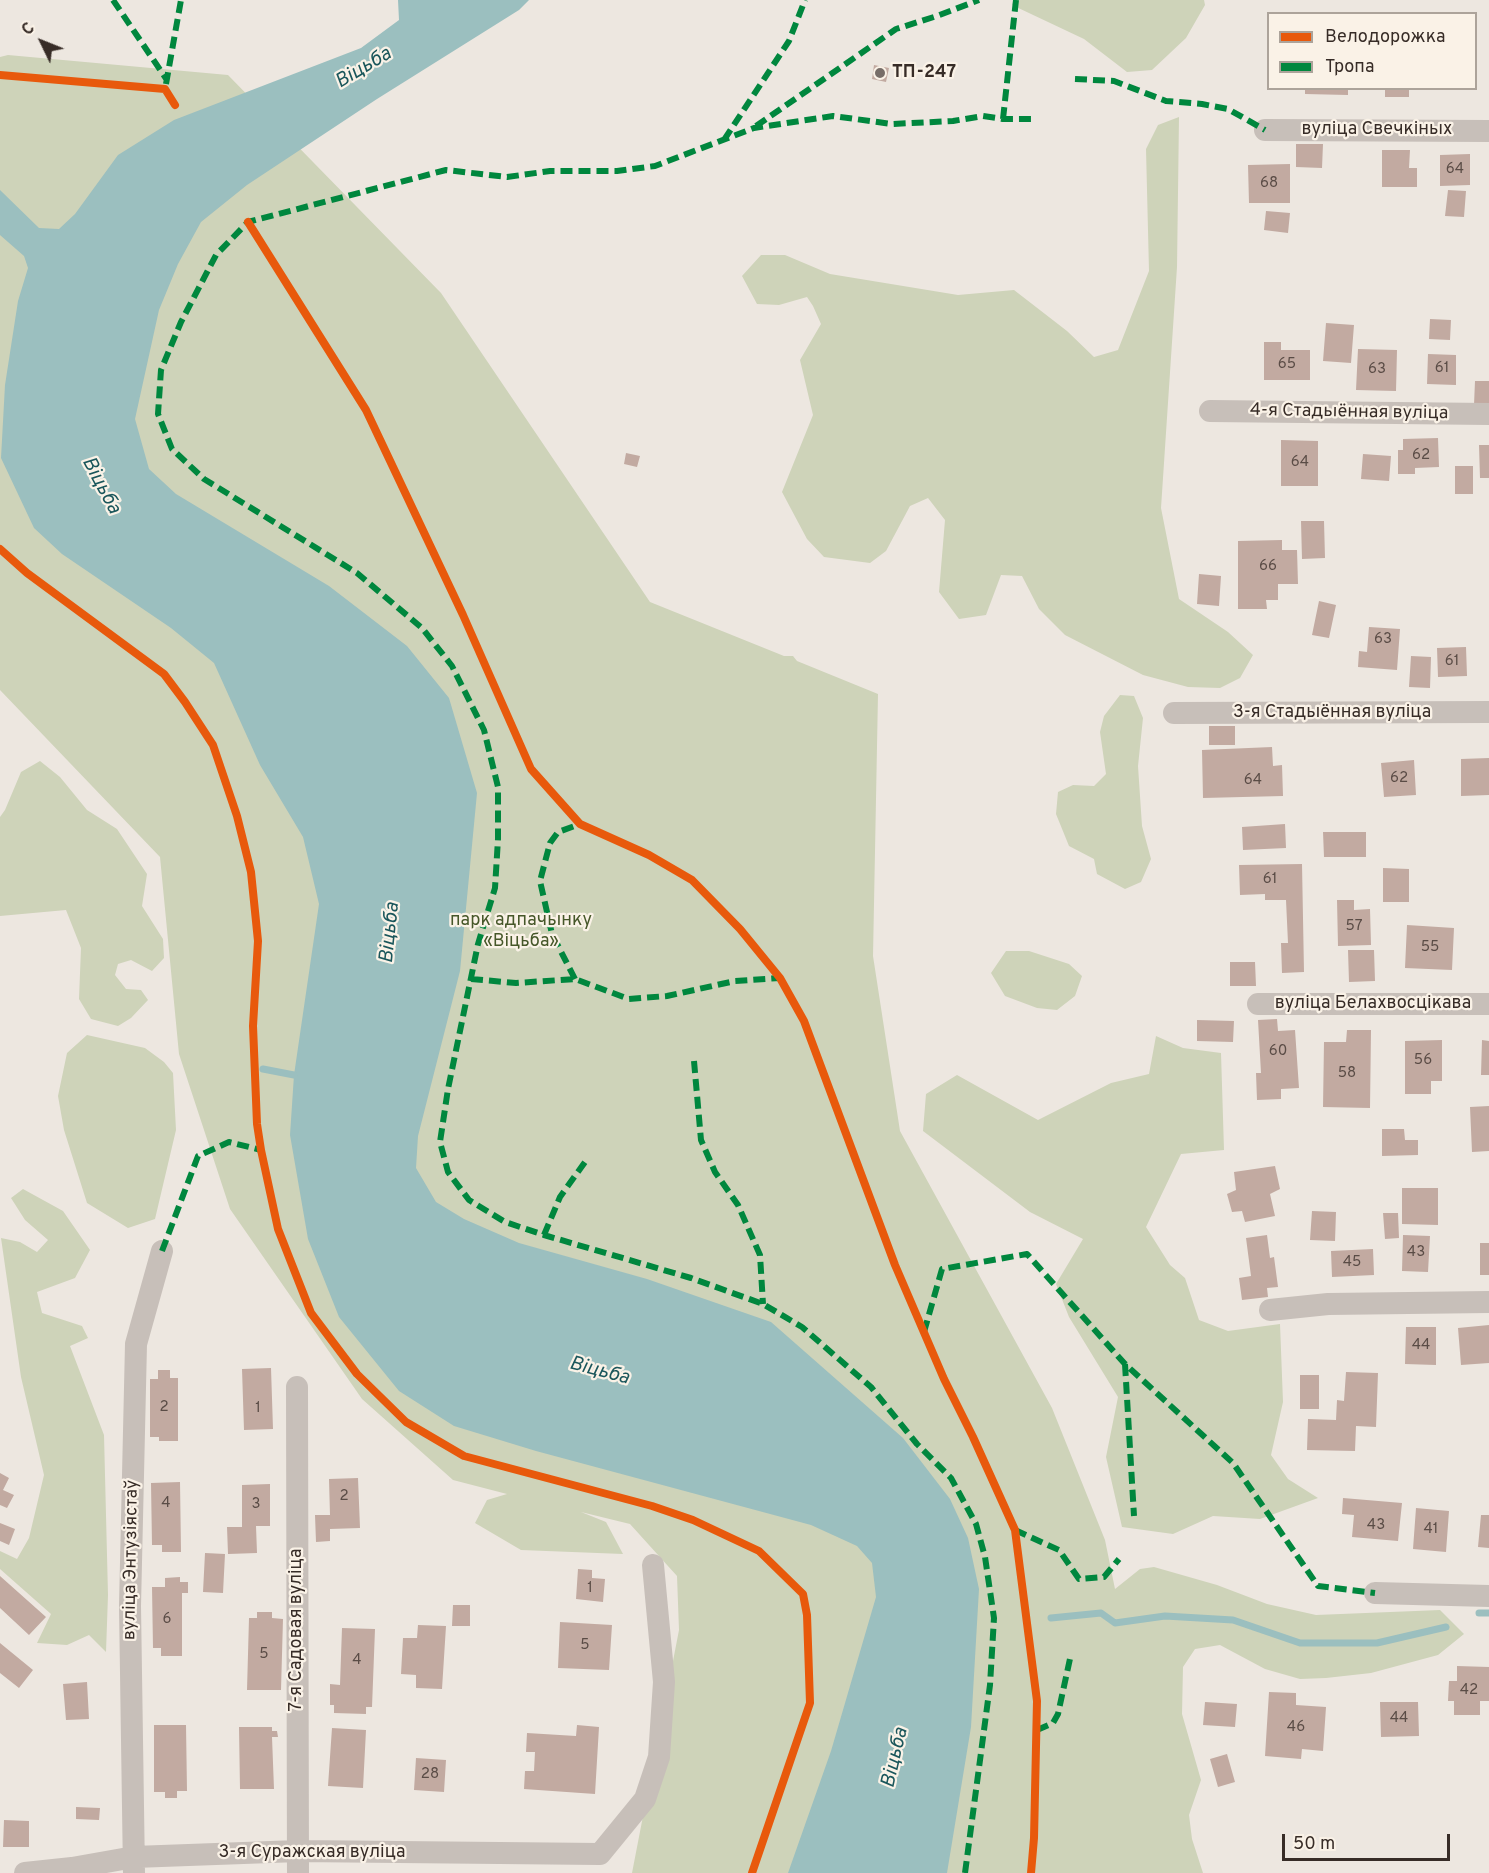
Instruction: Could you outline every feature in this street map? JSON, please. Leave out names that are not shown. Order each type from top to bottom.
[{"type":"street","name":"вуліца Свечкіных","points":[[1265,130],[1489,131]]},
{"type":"street","name":"4-я Стадыённая вуліца","points":[[1210,411],[1489,414]]},
{"type":"street","name":"3-я Стадыённая вуліца","points":[[1174,713],[1489,712]]},
{"type":"street","name":"вуліца Белахвосцікава","points":[[1258,1004],[1489,1004]]},
{"type":"street","name":"вуліца Энтузіястаў","points":[[134,1865],[130,1606],[136,1344],[162,1251]]},
{"type":"street","points":[[1270,1310],[1328,1304],[1489,1302]]},
{"type":"street","name":"7-я Садовая вуліца","points":[[297,1387],[298,1862]]},
{"type":"street","points":[[602,1863],[645,1799],[659,1757],[664,1682],[653,1565]]},
{"type":"street","points":[[1375,1593],[1489,1596]]},
{"type":"street","name":"3-я Суражская вуліца","points":[[25,1873],[134,1865],[298,1862],[602,1863]]},
{"type":"green space","points":[[1014,0],[1204,0],[1205,5],[1186,38],[1152,70],[1127,72],[1084,39],[1012,5]]},
{"type":"green space","name":"парк адпачынку «Віцьба»","points":[[8,55],[228,75],[441,293],[650,602],[784,656],[793,656],[797,661],[878,694],[873,956],[900,1131],[1052,1408],[1105,1540],[1115,1589],[1140,1569],[1154,1567],[1217,1585],[1267,1604],[1316,1615],[1440,1610],[1464,1634],[1438,1655],[1371,1673],[1326,1678],[1300,1679],[1265,1669],[1220,1645],[1195,1649],[1183,1667],[1182,1714],[1201,1780],[1189,1815],[1192,1839],[1203,1873],[632,1873],[679,1630],[677,1576],[630,1524],[581,1512],[606,1522],[623,1554],[521,1550],[475,1523],[487,1500],[507,1494],[453,1480],[362,1399],[230,1209],[179,1054],[160,857],[0,690],[0,57]]},
{"type":"green space","points":[[1179,117],[1177,267],[1161,508],[1179,599],[1228,632],[1253,655],[1240,678],[1220,688],[1188,687],[1143,675],[1065,635],[1039,609],[1022,576],[1001,575],[986,615],[959,619],[939,592],[945,520],[928,498],[910,506],[886,551],[870,563],[824,557],[807,539],[782,492],[813,415],[800,360],[821,324],[807,297],[779,305],[757,304],[742,276],[761,255],[785,255],[830,274],[958,295],[1014,290],[1067,331],[1094,357],[1118,350],[1149,271],[1146,149],[1158,125]]},
{"type":"green space","points":[[1120,695],[1134,696],[1143,718],[1138,766],[1142,826],[1151,859],[1141,882],[1125,889],[1097,874],[1094,859],[1069,846],[1056,814],[1058,792],[1073,785],[1094,786],[1106,774],[1100,732],[1104,716]]},
{"type":"green space","points":[[40,761],[60,777],[87,810],[117,829],[147,874],[142,906],[163,939],[164,958],[152,971],[131,960],[118,964],[115,975],[126,989],[141,990],[148,1000],[131,1018],[118,1026],[91,1019],[79,999],[81,948],[66,910],[0,916],[0,817],[21,772]]},
{"type":"green space","points":[[1006,951],[1029,951],[1069,964],[1082,976],[1075,996],[1057,1010],[1037,1008],[1005,996],[991,973]]},
{"type":"green space","points":[[87,1035],[145,1048],[164,1062],[173,1073],[176,1130],[155,1219],[128,1228],[87,1203],[64,1130],[58,1096],[67,1053]]},
{"type":"green space","points":[[1156,1036],[1183,1048],[1221,1053],[1224,1150],[1181,1154],[1146,1227],[1170,1265],[1185,1278],[1199,1320],[1228,1331],[1280,1324],[1283,1402],[1271,1455],[1288,1479],[1318,1498],[1260,1519],[1213,1516],[1173,1534],[1122,1527],[1106,1457],[1118,1397],[1069,1317],[1056,1284],[1083,1239],[1030,1212],[923,1131],[926,1094],[957,1075],[1038,1120],[1111,1083],[1149,1074]]},
{"type":"green space","points":[[23,1189],[63,1211],[90,1250],[75,1278],[37,1292],[42,1313],[82,1326],[88,1338],[70,1346],[104,1435],[108,1595],[106,1652],[89,1635],[67,1645],[37,1643],[51,1614],[0,1569],[0,1551],[17,1559],[29,1538],[44,1475],[21,1377],[1,1238],[20,1242],[37,1252],[48,1240],[25,1220],[11,1198]]},
{"type":"water","name":"Віцьба","points":[[398,0],[529,0],[519,10],[377,99],[247,185],[201,222],[178,264],[159,310],[135,419],[149,469],[176,494],[329,586],[407,646],[449,698],[477,793],[460,971],[418,1136],[416,1168],[436,1202],[464,1219],[519,1243],[647,1279],[771,1322],[903,1438],[950,1499],[968,1538],[979,1589],[971,1727],[947,1873],[788,1873],[831,1751],[876,1597],[872,1563],[857,1546],[811,1525],[536,1451],[454,1426],[399,1391],[339,1317],[308,1239],[290,1135],[294,1075],[319,904],[303,837],[260,765],[214,663],[171,628],[62,554],[34,528],[1,458],[5,385],[18,301],[28,268],[24,256],[0,235],[0,190],[39,228],[59,229],[75,214],[118,155],[174,120],[361,48],[399,20]]},
{"type":"building","name":"ТП-247","points":[[874,65],[889,68],[886,82],[872,79]]},
{"type":"building","points":[[1305,90],[1348,90],[1348,95],[1305,94]]},
{"type":"building","points":[[1385,90],[1409,90],[1409,97],[1385,97]]},
{"type":"building","points":[[1296,144],[1323,144],[1322,168],[1296,167]]},
{"type":"building","points":[[1382,150],[1410,150],[1409,168],[1417,168],[1417,187],[1382,187]]},
{"type":"building","points":[[1470,154],[1470,185],[1440,186],[1440,155]]},
{"type":"building","points":[[1290,164],[1290,203],[1249,203],[1248,165]]},
{"type":"building","points":[[1448,190],[1466,191],[1464,217],[1445,216]]},
{"type":"building","points":[[1266,211],[1290,213],[1288,233],[1264,230]]},
{"type":"building","points":[[1430,319],[1451,320],[1450,340],[1429,339]]},
{"type":"building","points":[[1326,323],[1354,325],[1351,363],[1323,361]]},
{"type":"building","points":[[1264,342],[1281,342],[1281,350],[1310,350],[1310,380],[1264,380]]},
{"type":"building","points":[[1358,349],[1397,350],[1396,391],[1356,390]]},
{"type":"building","points":[[1428,354],[1456,355],[1456,385],[1427,384]]},
{"type":"building","points":[[1475,381],[1489,381],[1489,406],[1474,405]]},
{"type":"building","points":[[1438,438],[1439,467],[1415,468],[1415,474],[1398,474],[1398,450],[1403,450],[1403,439]]},
{"type":"building","points":[[1281,440],[1318,441],[1318,486],[1281,486]]},
{"type":"building","points":[[1479,445],[1489,445],[1489,478],[1480,478]]},
{"type":"building","points":[[626,453],[640,456],[637,467],[624,464]]},
{"type":"building","points":[[1363,454],[1391,456],[1389,481],[1361,479]]},
{"type":"building","points":[[1455,466],[1473,466],[1473,494],[1455,494]]},
{"type":"building","points":[[1301,521],[1324,521],[1325,558],[1302,559]]},
{"type":"building","points":[[1282,540],[1282,550],[1297,550],[1298,584],[1278,584],[1278,600],[1266,600],[1267,609],[1238,609],[1238,541]]},
{"type":"building","points":[[1199,574],[1221,576],[1219,606],[1197,604]]},
{"type":"building","points":[[1319,601],[1336,605],[1329,638],[1312,635]]},
{"type":"building","points":[[1369,627],[1400,629],[1397,670],[1358,667],[1359,651],[1367,652]]},
{"type":"building","points":[[1466,647],[1467,676],[1438,677],[1437,648]]},
{"type":"building","points":[[1411,656],[1431,657],[1430,688],[1409,687]]},
{"type":"building","points":[[1209,726],[1235,726],[1235,745],[1209,745]]},
{"type":"building","points":[[1272,747],[1273,766],[1282,765],[1283,796],[1203,798],[1202,750]]},
{"type":"building","points":[[1489,758],[1489,795],[1461,796],[1461,759]]},
{"type":"building","points":[[1414,760],[1416,795],[1384,797],[1381,763]]},
{"type":"building","points":[[1285,824],[1286,848],[1243,850],[1242,827]]},
{"type":"building","points":[[1323,832],[1366,832],[1366,857],[1324,857]]},
{"type":"building","points":[[1302,864],[1304,972],[1282,973],[1281,943],[1288,943],[1286,900],[1265,900],[1265,894],[1240,895],[1239,865]]},
{"type":"building","points":[[1383,868],[1409,869],[1409,902],[1383,902]]},
{"type":"building","points":[[1337,900],[1354,900],[1354,910],[1370,909],[1371,945],[1338,946]]},
{"type":"building","points":[[1407,925],[1454,928],[1452,970],[1405,968]]},
{"type":"building","points":[[1348,950],[1374,950],[1375,981],[1349,982]]},
{"type":"building","points":[[1230,962],[1255,962],[1256,986],[1230,986]]},
{"type":"building","points":[[1277,1019],[1278,1031],[1295,1030],[1299,1088],[1281,1089],[1281,1099],[1257,1100],[1256,1073],[1261,1073],[1258,1020]]},
{"type":"building","points":[[1197,1020],[1234,1021],[1233,1042],[1197,1041]]},
{"type":"building","points":[[1347,1030],[1371,1030],[1370,1108],[1323,1107],[1324,1042],[1346,1042]]},
{"type":"building","points":[[1442,1040],[1442,1081],[1431,1081],[1431,1094],[1405,1094],[1405,1041]]},
{"type":"building","points":[[1482,1040],[1489,1041],[1489,1075],[1481,1075]]},
{"type":"building","points":[[1489,1106],[1489,1151],[1472,1152],[1470,1107]]},
{"type":"building","points":[[1382,1129],[1404,1129],[1405,1140],[1418,1140],[1418,1155],[1382,1156]]},
{"type":"building","points":[[1275,1166],[1280,1189],[1270,1194],[1275,1216],[1245,1222],[1242,1211],[1232,1212],[1227,1194],[1236,1190],[1234,1172]]},
{"type":"building","points":[[1402,1188],[1438,1188],[1438,1225],[1402,1224]]},
{"type":"building","points":[[1312,1211],[1336,1212],[1335,1241],[1310,1240]]},
{"type":"building","points":[[1383,1213],[1398,1213],[1399,1238],[1385,1239]]},
{"type":"building","points":[[1267,1235],[1270,1258],[1274,1257],[1278,1287],[1267,1288],[1268,1297],[1242,1300],[1239,1278],[1251,1276],[1246,1238]]},
{"type":"building","points":[[1403,1235],[1430,1236],[1428,1272],[1402,1271]]},
{"type":"building","points":[[1480,1243],[1489,1243],[1489,1275],[1480,1275]]},
{"type":"building","points":[[1373,1249],[1374,1275],[1332,1277],[1331,1251]]},
{"type":"building","points":[[1489,1325],[1489,1363],[1461,1365],[1458,1328]]},
{"type":"building","points":[[1406,1327],[1436,1327],[1436,1365],[1405,1364]]},
{"type":"building","points":[[271,1368],[273,1429],[244,1430],[242,1369]]},
{"type":"building","points":[[158,1370],[170,1370],[170,1378],[178,1378],[178,1441],[159,1441],[159,1437],[150,1437],[150,1379],[158,1379]]},
{"type":"building","points":[[1346,1372],[1378,1373],[1376,1427],[1356,1426],[1355,1451],[1307,1450],[1308,1419],[1336,1420],[1337,1400],[1344,1401]]},
{"type":"building","points":[[1300,1375],[1319,1375],[1319,1409],[1300,1409]]},
{"type":"building","points":[[0,1473],[9,1478],[3,1490],[14,1495],[7,1508],[0,1505]]},
{"type":"building","points":[[358,1478],[360,1528],[330,1529],[330,1541],[316,1542],[315,1515],[330,1515],[329,1479]]},
{"type":"building","points":[[180,1482],[181,1552],[162,1552],[162,1545],[152,1545],[151,1483]]},
{"type":"building","points":[[270,1484],[270,1526],[256,1526],[257,1553],[228,1554],[227,1527],[242,1527],[242,1485]]},
{"type":"building","points":[[1343,1498],[1402,1503],[1398,1541],[1352,1537],[1354,1515],[1342,1514]]},
{"type":"building","points":[[1416,1508],[1449,1511],[1446,1552],[1413,1549]]},
{"type":"building","points":[[1481,1515],[1489,1515],[1489,1548],[1478,1547]]},
{"type":"building","points":[[0,1523],[15,1529],[9,1545],[0,1541]]},
{"type":"building","points":[[205,1553],[225,1554],[223,1593],[203,1592]]},
{"type":"building","points":[[578,1569],[592,1570],[592,1578],[605,1579],[603,1602],[576,1599]]},
{"type":"building","points":[[0,1576],[46,1617],[29,1635],[0,1608]]},
{"type":"building","points":[[180,1577],[180,1582],[188,1582],[188,1593],[182,1593],[182,1656],[161,1656],[161,1648],[153,1648],[152,1587],[165,1587],[165,1578]]},
{"type":"building","points":[[453,1605],[470,1605],[470,1626],[452,1626]]},
{"type":"building","points":[[257,1612],[272,1612],[272,1618],[283,1619],[281,1690],[247,1690],[249,1618],[257,1618]]},
{"type":"building","points":[[560,1622],[612,1625],[609,1670],[558,1668]]},
{"type":"building","points":[[418,1625],[446,1626],[442,1689],[416,1688],[416,1675],[401,1674],[403,1638],[417,1638]]},
{"type":"building","points":[[342,1628],[375,1629],[372,1707],[366,1707],[366,1714],[334,1713],[334,1705],[330,1705],[330,1684],[340,1685]]},
{"type":"building","points":[[0,1643],[33,1670],[19,1688],[0,1673]]},
{"type":"building","points":[[1457,1666],[1489,1667],[1489,1701],[1480,1701],[1480,1715],[1454,1715],[1454,1701],[1448,1701],[1449,1681],[1457,1681]]},
{"type":"building","points":[[87,1682],[89,1719],[66,1720],[63,1684]]},
{"type":"building","points":[[1269,1692],[1296,1693],[1296,1705],[1326,1707],[1323,1751],[1302,1749],[1301,1759],[1265,1756]]},
{"type":"building","points":[[1205,1702],[1237,1704],[1235,1727],[1203,1725]]},
{"type":"building","points":[[1380,1702],[1418,1702],[1419,1736],[1381,1737]]},
{"type":"building","points":[[154,1725],[186,1725],[187,1791],[177,1791],[177,1798],[165,1798],[165,1792],[154,1792]]},
{"type":"building","points":[[577,1725],[599,1727],[595,1794],[524,1789],[525,1771],[534,1771],[535,1752],[526,1752],[527,1733],[576,1736]]},
{"type":"building","points":[[239,1727],[272,1727],[272,1731],[277,1731],[278,1737],[272,1737],[274,1789],[240,1789]]},
{"type":"building","points":[[332,1728],[366,1730],[363,1788],[328,1786]]},
{"type":"building","points":[[1227,1754],[1235,1782],[1218,1787],[1210,1759]]},
{"type":"building","points":[[416,1758],[446,1760],[444,1792],[414,1790]]},
{"type":"building","points":[[76,1807],[100,1808],[99,1820],[76,1819]]},
{"type":"building","points":[[4,1820],[29,1821],[29,1847],[3,1847]]},
{"type":"waterway","points":[[263,1069],[294,1075]]},
{"type":"waterway","points":[[1051,1618],[1101,1613],[1115,1623],[1165,1616],[1233,1620],[1300,1643],[1377,1643],[1446,1627]]},
{"type":"waterway","points":[[1479,1613],[1489,1613]]},
{"type":"marked path","points":[[113,0],[167,80]]},
{"type":"marked path","points":[[166,84],[181,0]]},
{"type":"marked path","points":[[724,140],[789,41],[805,0]]},
{"type":"marked path","points":[[756,126],[896,29],[979,0]]},
{"type":"marked path","points":[[1003,119],[1016,0]]},
{"type":"marked path","points":[[1075,79],[1114,81],[1166,101],[1228,109],[1265,130]]},
{"type":"marked path","points":[[965,1873],[990,1685],[994,1618],[985,1557],[976,1524],[951,1478],[917,1444],[871,1387],[802,1327],[763,1304],[691,1278],[505,1222],[469,1200],[448,1172],[440,1142],[448,1089],[478,944],[495,888],[498,787],[484,730],[452,666],[422,628],[357,573],[204,479],[172,449],[158,414],[161,370],[181,322],[216,255],[248,222],[446,170],[507,177],[550,171],[617,171],[655,166],[754,128],[833,116],[892,124],[953,121],[983,116],[1033,119]]},
{"type":"marked path","points":[[575,979],[552,934],[540,881],[550,843],[558,832],[580,824]]},
{"type":"marked path","points":[[471,979],[516,983],[575,979],[629,999],[667,996],[735,981],[780,978]]},
{"type":"marked path","points":[[694,1061],[701,1140],[715,1172],[738,1205],[760,1255],[763,1304]]},
{"type":"marked path","points":[[162,1251],[198,1156],[229,1142],[261,1150]]},
{"type":"marked path","points":[[544,1235],[560,1197],[585,1162]]},
{"type":"marked path","points":[[924,1332],[942,1269],[1027,1254],[1125,1364],[1233,1463],[1318,1586],[1375,1593]]},
{"type":"marked path","points":[[1125,1364],[1134,1516]]},
{"type":"marked path","points":[[1015,1530],[1059,1550],[1079,1579],[1104,1577],[1119,1559]]},
{"type":"marked path","points":[[1037,1730],[1053,1723],[1058,1714],[1071,1654]]},
{"type":"cycle path","points":[[0,75],[165,89],[175,105]]},
{"type":"cycle path","points":[[248,222],[366,410],[463,615],[531,769],[580,824],[649,855],[692,880],[740,929],[780,978],[804,1021],[895,1265],[944,1379],[1015,1530],[1037,1701],[1031,1873]]},
{"type":"cycle path","points":[[0,549],[27,573],[164,674],[213,745],[237,816],[251,872],[258,941],[253,1026],[257,1124],[278,1229],[311,1313],[357,1374],[406,1422],[464,1456],[652,1506],[693,1520],[759,1551],[803,1594],[807,1615],[810,1703],[752,1873]]},
{"type":"place","name":"ТП-247","points":[[880,73]]}]
